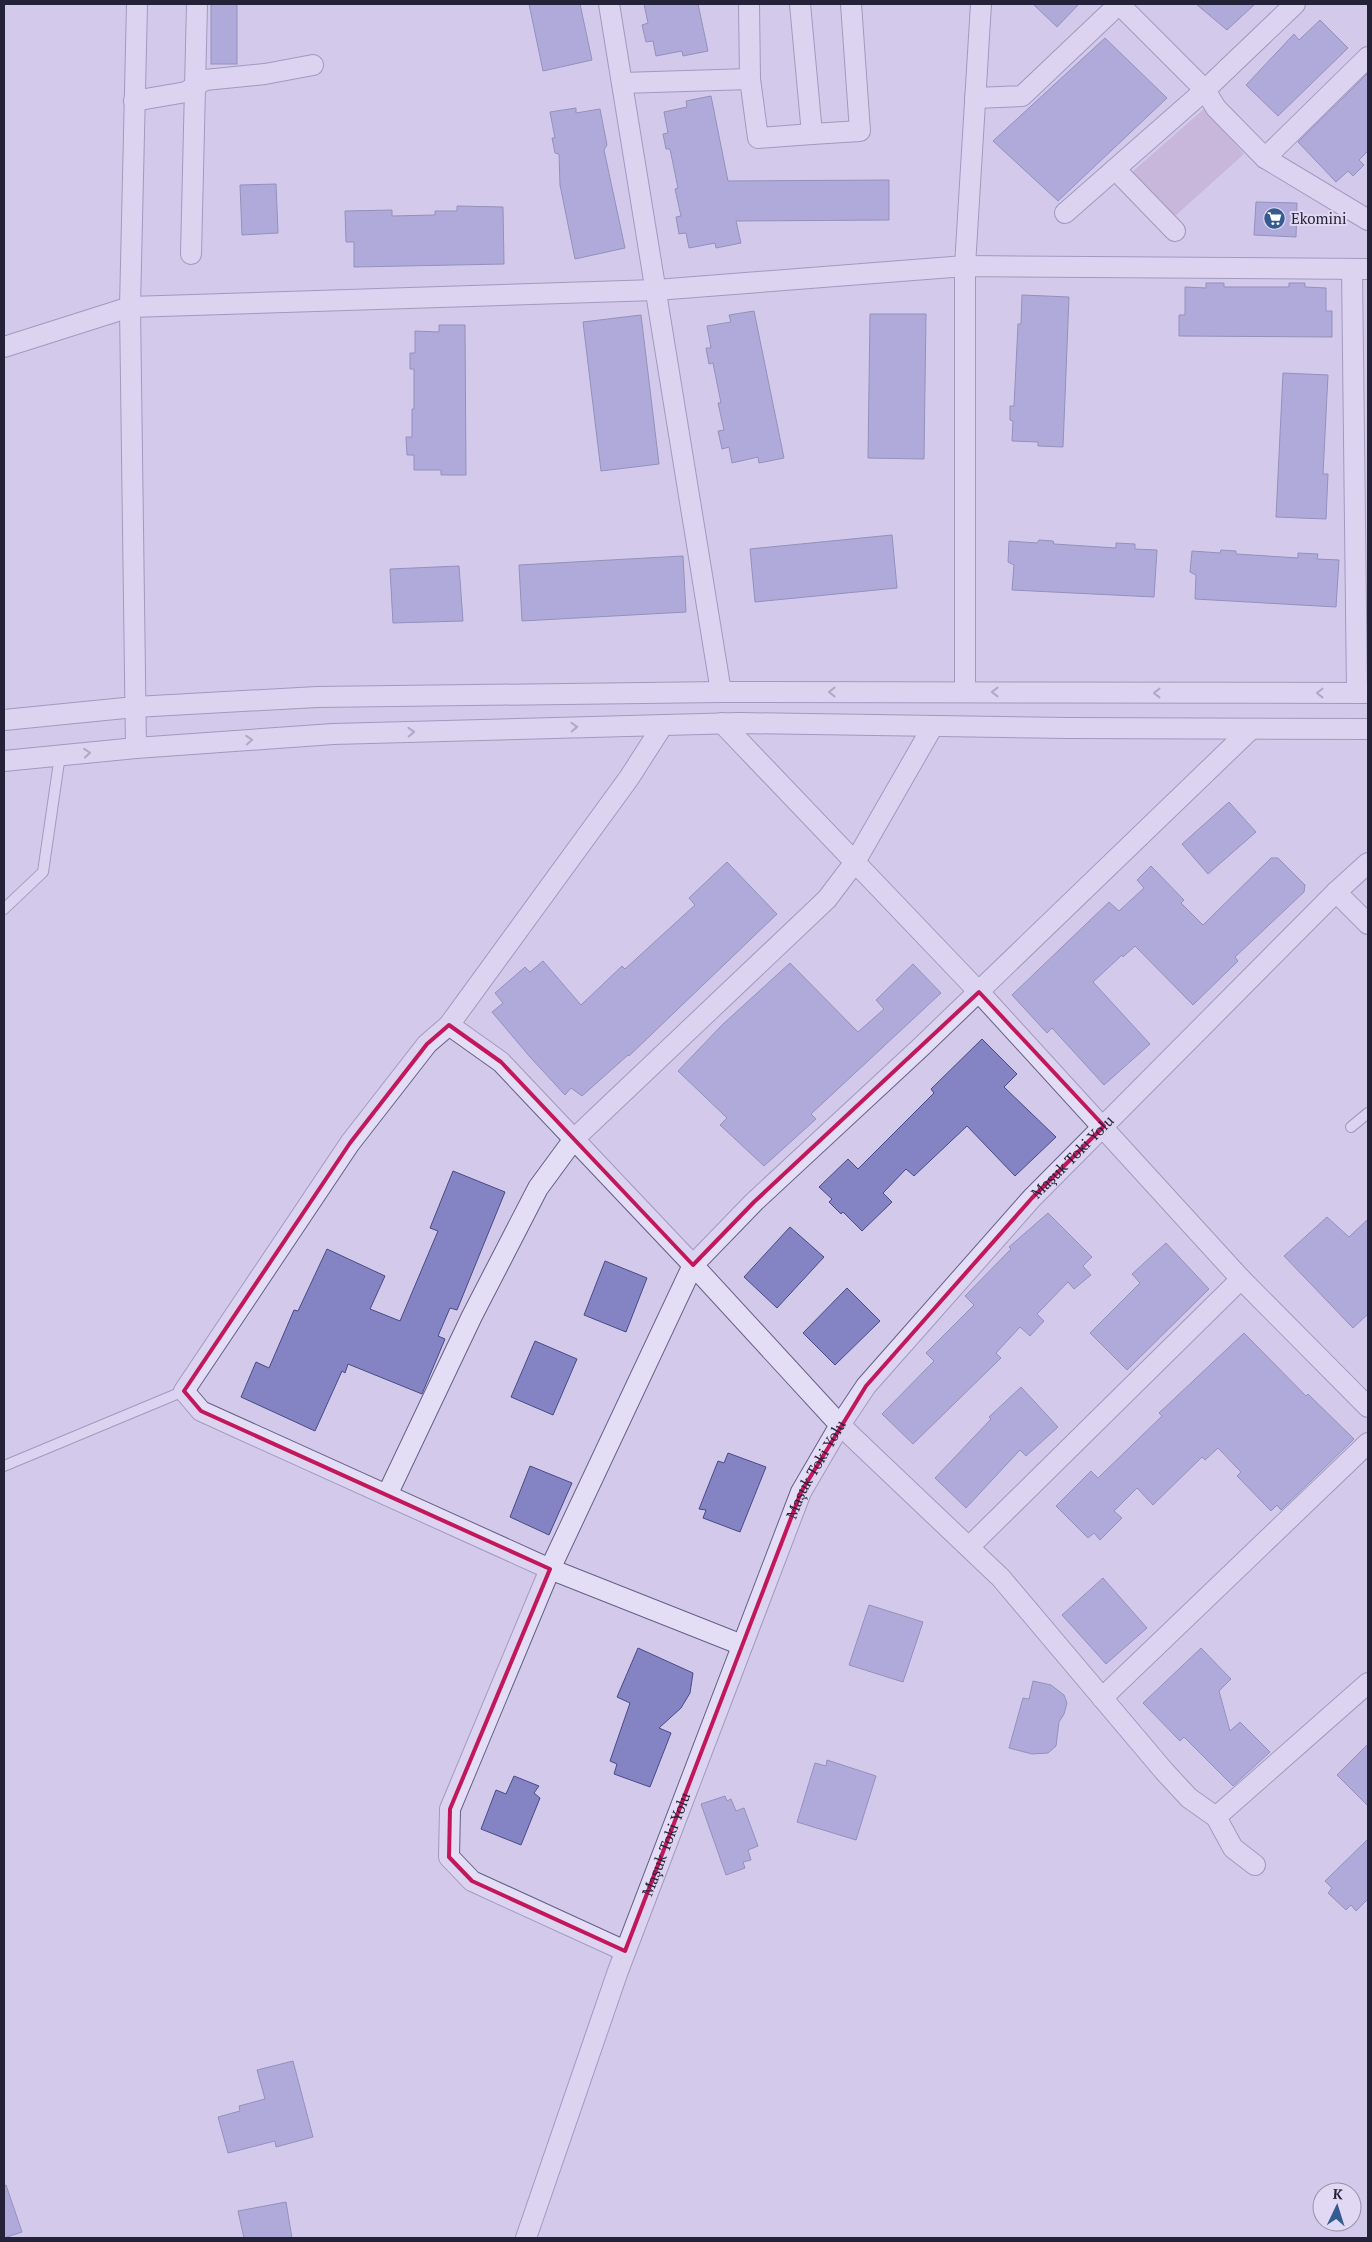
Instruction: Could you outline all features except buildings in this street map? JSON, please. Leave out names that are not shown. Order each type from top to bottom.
[{"type":"street","points":[[136,4],[130,307],[136,748]]},
{"type":"street","points":[[191,254],[197,4]]},
{"type":"street","points":[[609,4],[721,692]]},
{"type":"street","points":[[749,4],[750,79],[758,138],[860,131],[851,4]]},
{"type":"street","points":[[800,4],[812,134]]},
{"type":"street","points":[[965,692],[965,266],[981,4]]},
{"type":"street","points":[[975,98],[1022,96],[1119,4],[1205,90],[1216,108],[1265,158],[1368,218]]},
{"type":"street","points":[[1065,212],[1205,90],[1295,4]]},
{"type":"street","points":[[1265,158],[1368,57]]},
{"type":"street","points":[[134,101],[186,92],[205,80],[264,74],[313,65]]},
{"type":"street","points":[[622,83],[750,79]]},
{"type":"street","points":[[1115,169],[1175,231]]},
{"type":"street","points":[[4,346],[130,307],[656,290],[965,266],[1360,269],[1362,693],[721,692],[317,697],[135,707],[4,720]]},
{"type":"street","points":[[722,723],[979,992],[1104,1126],[1242,1279],[1368,1407]]},
{"type":"street","points":[[4,761],[136,748],[333,734],[722,723],[1368,729]]},
{"type":"street","points":[[663,725],[629,778],[449,1025],[427,1044],[350,1143],[184,1391],[201,1411],[550,1569],[742,1646]]},
{"type":"street","points":[[387,1495],[472,1316],[538,1188],[574,1139],[827,899],[855,862],[933,726]]},
{"type":"street","points":[[625,1951],[472,1881],[449,1857],[450,1809],[550,1569],[693,1265],[754,1202],[979,992],[1251,729]]},
{"type":"street","name":"Maşuk Toki Yolu","points":[[526,2238],[625,1951],[800,1492],[840,1425],[866,1386],[1032,1198],[1336,892],[1368,863]]},
{"type":"street","points":[[1336,892],[1368,924]]},
{"type":"street","points":[[449,1025],[501,1062],[693,1265],[840,1425],[1001,1578],[1189,1798],[1216,1817],[1233,1848],[1255,1865]]},
{"type":"street","points":[[969,1547],[1242,1279]]},
{"type":"street","points":[[1102,1698],[1368,1443]]},
{"type":"street","points":[[1216,1817],[1368,1683]]},
{"type":"lane","points":[[4,909],[43,872],[60,755]]},
{"type":"lane","points":[[1351,1127],[1368,1113]]},
{"type":"lane","points":[[4,1466],[184,1391]]},
{"type":"highlighted area","points":[[979,992],[1104,1126],[1032,1198],[866,1386],[801,1492],[625,1951],[472,1881],[449,1857],[450,1809],[550,1569],[201,1411],[184,1391],[350,1143],[427,1044],[449,1025],[501,1062],[693,1265],[754,1202]]},
{"type":"shaded area","points":[[1204,109],[1244,154],[1174,217],[1132,172]]},
{"type":"place","name":"Ekomini","points":[[1275,219]]}]
